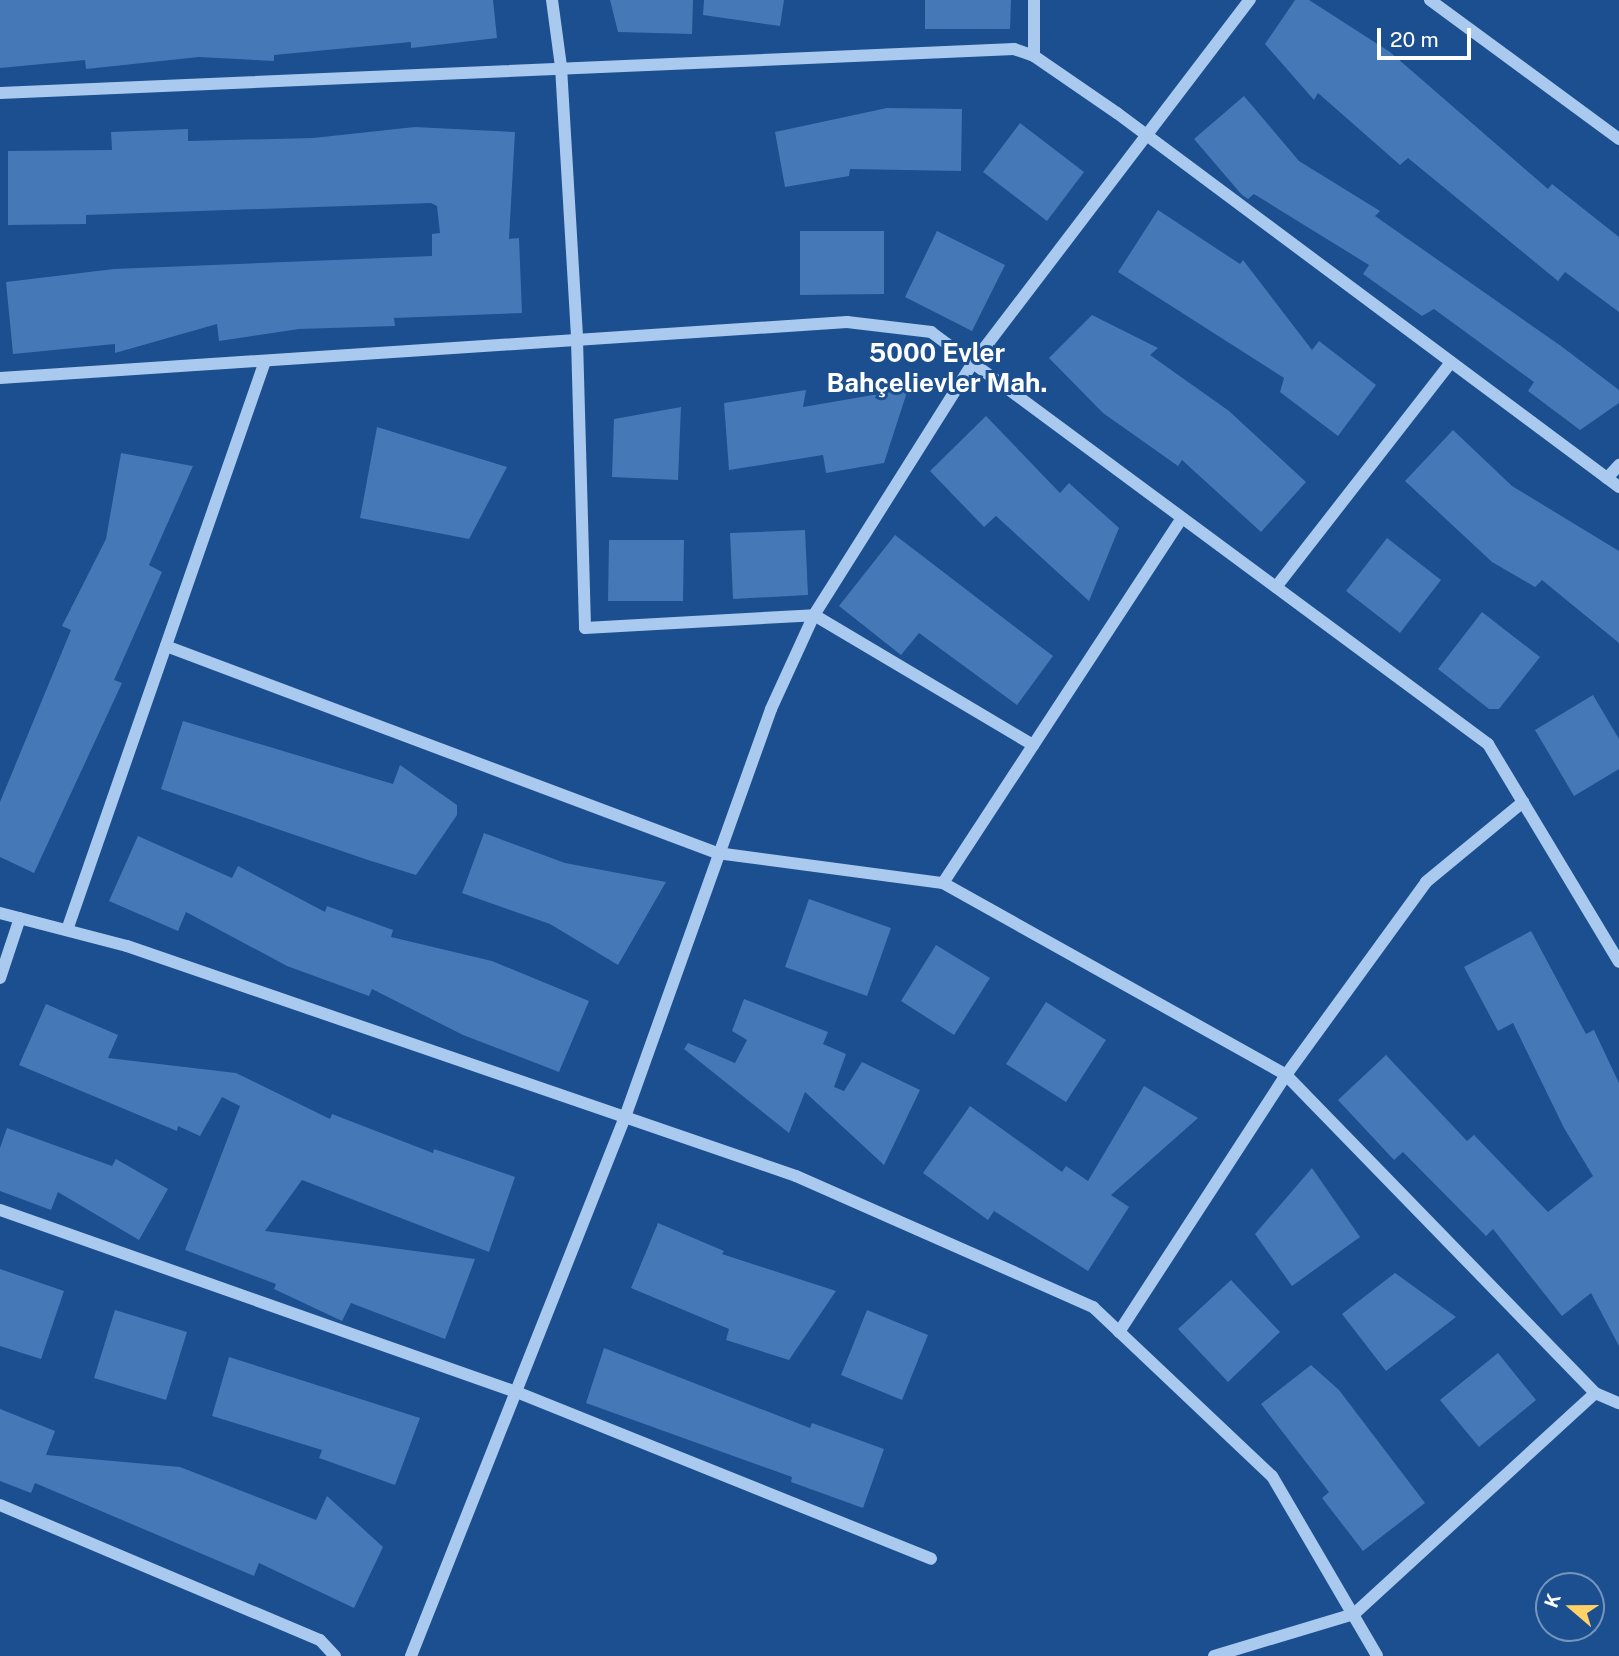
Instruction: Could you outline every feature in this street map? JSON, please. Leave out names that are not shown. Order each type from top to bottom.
[{"type":"street","points":[[552,0],[561,67],[577,340],[585,628],[814,615],[1032,745]]},
{"type":"street","points":[[1034,0],[1034,56]]},
{"type":"street","points":[[411,1656],[519,1393],[625,1117],[717,853],[771,709],[814,615],[973,363],[1250,0]]},
{"type":"street","points":[[1430,0],[1619,139]]},
{"type":"street","points":[[0,93],[1014,49],[1034,56],[1147,136],[1619,486]]},
{"type":"street","points":[[0,378],[847,322],[931,332],[1488,744],[1619,962]]},
{"type":"street","points":[[67,930],[265,361]]},
{"type":"street","points":[[1276,587],[1451,362]]},
{"type":"street","points":[[1607,478],[1619,465]]},
{"type":"street","points":[[943,883],[1182,518]]},
{"type":"street","points":[[166,646],[717,853],[943,883],[1286,1075],[1595,1393],[1619,1403]]},
{"type":"street","points":[[1119,1332],[1286,1075],[1426,882],[1523,802]]},
{"type":"street","points":[[0,913],[127,946],[796,1176],[1093,1307],[1272,1476],[1377,1656]]},
{"type":"street","points":[[0,978],[20,918]]},
{"type":"street","points":[[1606,940],[1619,933]]},
{"type":"street","points":[[0,1210],[519,1393],[931,1559]]},
{"type":"street","points":[[1214,1656],[1354,1614],[1595,1393]]},
{"type":"street","points":[[0,1505],[320,1640],[335,1656]]},
{"type":"building","points":[[0,0],[493,0],[497,38],[411,48],[411,42],[274,55],[274,61],[199,57],[86,69],[85,60],[0,68]]},
{"type":"building","points":[[610,0],[693,0],[692,34],[618,32]]},
{"type":"building","points":[[704,0],[784,0],[780,26],[703,15]]},
{"type":"building","points":[[925,0],[1011,0],[1010,29],[925,29]]},
{"type":"building","points":[[1295,0],[1309,0],[1390,52],[1548,189],[1552,184],[1619,237],[1619,312],[1565,272],[1558,281],[1408,158],[1400,165],[1318,93],[1314,100],[1265,44]]},
{"type":"building","points":[[1244,96],[1299,161],[1380,211],[1375,216],[1561,346],[1619,390],[1619,403],[1580,430],[1528,391],[1534,382],[1434,309],[1422,316],[1363,274],[1369,265],[1254,194],[1248,199],[1242,195],[1194,139]]},
{"type":"building","points":[[887,108],[962,109],[961,171],[850,169],[849,176],[785,187],[775,132]]},
{"type":"building","points":[[1020,123],[1084,172],[1047,221],[983,172]]},
{"type":"building","points":[[415,127],[515,132],[509,239],[519,238],[522,313],[394,318],[395,326],[299,329],[219,341],[217,324],[115,353],[115,344],[13,354],[6,282],[114,269],[432,256],[432,234],[440,233],[437,206],[431,203],[86,215],[86,224],[8,225],[8,151],[112,150],[111,132],[188,129],[188,141],[313,138]]},
{"type":"building","points":[[1158,210],[1240,264],[1243,260],[1312,350],[1319,341],[1376,385],[1338,436],[1280,392],[1284,378],[1118,272]]},
{"type":"building","points":[[800,231],[884,231],[884,294],[800,295]]},
{"type":"building","points":[[937,231],[1005,265],[972,331],[905,297]]},
{"type":"building","points":[[1092,315],[1158,348],[1150,355],[1229,411],[1306,482],[1261,532],[1182,460],[1178,466],[1103,413],[1049,358]]},
{"type":"building","points":[[908,389],[884,463],[826,473],[823,455],[729,470],[724,403],[806,390],[803,407]]},
{"type":"building","points":[[681,407],[678,480],[612,477],[614,419]]},
{"type":"building","points":[[986,416],[1060,493],[1069,483],[1119,528],[1089,601],[996,516],[984,527],[930,471]]},
{"type":"building","points":[[377,427],[507,467],[469,539],[360,518]]},
{"type":"building","points":[[1453,430],[1512,486],[1619,551],[1619,643],[1542,580],[1535,587],[1492,562],[1405,481]]},
{"type":"building","points":[[121,453],[193,466],[149,565],[162,572],[114,680],[122,683],[34,873],[0,857],[0,802],[71,630],[62,626],[106,539]]},
{"type":"building","points":[[805,530],[808,595],[733,599],[730,533]]},
{"type":"building","points":[[895,535],[1053,656],[1017,705],[919,633],[901,655],[839,606]]},
{"type":"building","points":[[1387,538],[1441,580],[1400,633],[1346,591]]},
{"type":"building","points":[[609,540],[684,540],[683,601],[608,601]]},
{"type":"building","points":[[1482,612],[1540,657],[1499,709],[1489,709],[1438,669]]},
{"type":"building","points":[[1593,695],[1619,739],[1619,769],[1574,796],[1535,730]]},
{"type":"building","points":[[183,721],[393,784],[400,765],[457,805],[457,815],[416,875],[161,789]]},
{"type":"building","points":[[484,833],[565,863],[666,882],[618,965],[550,924],[462,893]]},
{"type":"building","points":[[138,836],[232,878],[238,866],[325,912],[327,906],[393,930],[391,937],[492,961],[589,1001],[559,1072],[463,1035],[372,989],[369,996],[287,966],[186,912],[178,931],[109,901]]},
{"type":"building","points":[[809,899],[891,928],[867,996],[785,967]]},
{"type":"building","points":[[1531,931],[1586,1034],[1594,1030],[1619,1083],[1619,1346],[1591,1293],[1562,1316],[1493,1229],[1486,1236],[1403,1152],[1394,1160],[1338,1100],[1386,1055],[1467,1141],[1474,1135],[1548,1212],[1593,1176],[1564,1128],[1513,1023],[1498,1031],[1464,967]]},
{"type":"building","points":[[936,945],[990,978],[954,1035],[901,1001]]},
{"type":"building","points":[[744,999],[828,1032],[823,1044],[846,1054],[834,1087],[844,1091],[862,1062],[920,1090],[884,1165],[805,1092],[789,1133],[684,1049],[688,1043],[735,1063],[747,1040],[732,1031]]},
{"type":"building","points":[[1046,1002],[1106,1040],[1066,1102],[1006,1064]]},
{"type":"building","points":[[46,1004],[118,1035],[108,1058],[236,1073],[330,1119],[332,1114],[433,1153],[434,1149],[515,1177],[489,1252],[302,1180],[265,1231],[475,1259],[445,1339],[351,1303],[342,1321],[274,1289],[276,1284],[185,1250],[240,1106],[222,1097],[200,1136],[178,1126],[177,1131],[19,1065]]},
{"type":"building","points":[[1144,1086],[1198,1118],[1111,1195],[1129,1207],[1088,1271],[994,1211],[988,1220],[923,1173],[970,1106],[1062,1172],[1066,1166],[1088,1181]]},
{"type":"building","points":[[7,1128],[112,1166],[116,1159],[168,1189],[139,1240],[58,1192],[51,1210],[0,1191],[0,1148]]},
{"type":"building","points":[[1312,1168],[1360,1237],[1292,1286],[1255,1234]]},
{"type":"building","points":[[658,1223],[724,1251],[722,1254],[836,1291],[789,1360],[726,1340],[729,1329],[631,1288]]},
{"type":"building","points":[[0,1269],[64,1291],[41,1359],[0,1346]]},
{"type":"building","points":[[1395,1273],[1456,1317],[1386,1371],[1342,1314]]},
{"type":"building","points":[[1231,1280],[1280,1332],[1228,1382],[1178,1329]]},
{"type":"building","points":[[115,1310],[187,1332],[166,1400],[94,1378]]},
{"type":"building","points":[[867,1310],[928,1335],[902,1400],[841,1375]]},
{"type":"building","points":[[604,1348],[810,1428],[812,1423],[884,1449],[863,1508],[791,1482],[792,1477],[586,1403]]},
{"type":"building","points":[[1498,1353],[1536,1400],[1479,1447],[1440,1400]]},
{"type":"building","points":[[229,1357],[420,1418],[395,1485],[319,1458],[322,1450],[212,1416]]},
{"type":"building","points":[[1311,1365],[1339,1390],[1425,1503],[1363,1551],[1322,1498],[1329,1492],[1261,1404]]},
{"type":"building","points":[[0,1409],[55,1431],[46,1455],[180,1467],[316,1520],[327,1496],[383,1547],[354,1608],[259,1563],[254,1576],[35,1483],[31,1493],[0,1481]]},
{"type":"district","name":"5000 Evler Bahçelievler Mah.","points":[[937,368]]}]
